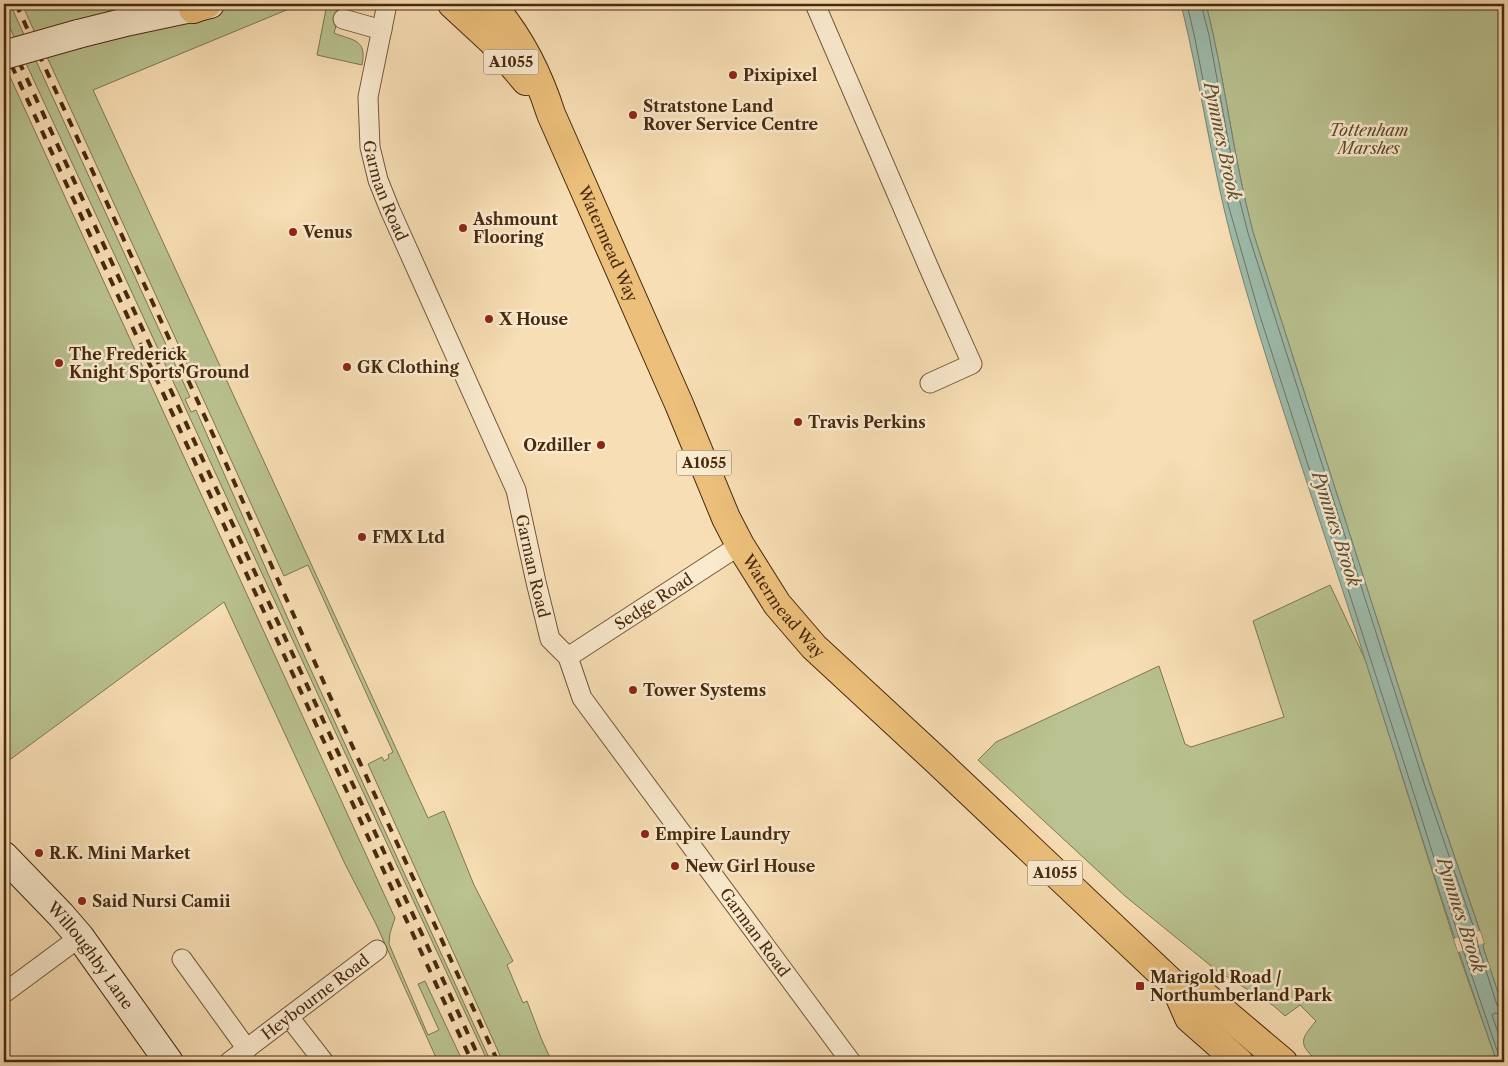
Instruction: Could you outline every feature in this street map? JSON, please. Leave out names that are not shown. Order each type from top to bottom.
[{"type":"main road","name":"Watermead Way","points":[[452,4],[479,27],[505,54],[550,114]]},
{"type":"main road","name":"Watermead Way","points":[[491,4],[506,22],[525,51],[540,82],[550,114],[680,404],[726,518],[740,545],[777,604],[814,647],[1174,986],[1189,1018],[1239,1062]]},
{"type":"main road","name":"Watermead Way","points":[[1174,986],[1206,997],[1270,1058]]},
{"type":"street","points":[[130,21],[162,4]]},
{"type":"street","name":"Garman Road","points":[[387,4],[368,97],[370,147],[378,180],[516,490],[550,639],[568,657],[582,698],[851,1062]]},
{"type":"street","points":[[815,4],[972,364],[930,383]]},
{"type":"street","points":[[4,55],[78,34],[203,5]]},
{"type":"street","points":[[344,19],[382,30]]},
{"type":"street","name":"Sedge Road","points":[[568,657],[740,545]]},
{"type":"street","name":"Willoughby Lane","points":[[4,856],[80,937],[169,1062]]},
{"type":"street","points":[[4,992],[80,937]]},
{"type":"street","name":"Heybourne Road","points":[[230,1062],[377,950]]},
{"type":"street","points":[[182,960],[247,1049]]},
{"type":"street","points":[[289,1017],[324,1062]]},
{"type":"green space","points":[[4,4],[10,4],[190,397],[185,399],[191,412],[196,410],[299,644],[491,1062],[488,1062],[35,83],[4,15]]},
{"type":"green space","points":[[22,4],[126,4],[101,15],[36,35]]},
{"type":"green space","points":[[243,4],[301,4],[93,90],[428,818],[444,811],[474,885],[513,961],[507,965],[523,1003],[527,1001],[552,1062],[503,1062],[368,764],[382,757],[384,761],[393,752],[308,565],[284,576],[47,57]]},
{"type":"green space","points":[[327,4],[342,4],[334,33],[353,40],[361,46],[363,50],[362,65],[317,55]]},
{"type":"green space","points":[[342,4],[375,4],[368,9]]},
{"type":"green space","name":"Tottenham Marshes","points":[[1206,4],[1504,4],[1504,1011],[1483,947],[1484,943],[1431,788],[1253,232]]},
{"type":"green space","name":"The Frederick Knight Sports Ground","points":[[6,68],[395,918],[389,944],[428,1035],[439,1030],[418,984],[425,981],[463,1062],[438,1062],[376,924],[345,864],[224,602],[4,764],[4,69]]},
{"type":"green space","points":[[1330,585],[1365,659],[1456,946],[1497,1062],[1318,1062],[1307,1051],[1304,1042],[1306,1033],[1316,1021],[1300,1005],[1285,1016],[1274,1006],[1216,970],[1125,896],[978,760],[996,742],[1159,666],[1185,744],[1191,747],[1284,717],[1253,621]]},
{"type":"water","name":"Pymmes Brook","points":[[1181,4],[1206,4],[1253,232],[1431,788],[1484,943],[1483,947],[1504,1011],[1504,1062],[1497,1062],[1459,952],[1259,333],[1224,208]]},
{"type":"pier","points":[[1480,931],[1484,943],[1458,952],[1454,939]]},
{"type":"railway","points":[[16,4],[210,428],[350,741],[498,1062]]},
{"type":"railway","points":[[4,29],[481,1062]]},
{"type":"railway","points":[[4,49],[472,1062]]},
{"type":"place","name":"Pixipixel","points":[[733,75]]},
{"type":"place","name":"Stratstone Land Rover Service Centre","points":[[633,115]]},
{"type":"place","name":"Ashmount Flooring","points":[[463,228]]},
{"type":"place","name":"Venus","points":[[293,232]]},
{"type":"place","name":"X House","points":[[489,319]]},
{"type":"place","name":"The Frederick Knight Sports Ground","points":[[59,363]]},
{"type":"place","name":"GK Clothing","points":[[347,367]]},
{"type":"place","name":"Travis Perkins","points":[[798,422]]},
{"type":"place","name":"Ozdiller","points":[[601,445]]},
{"type":"place","name":"FMX Ltd","points":[[362,537]]},
{"type":"place","name":"Tower Systems","points":[[633,690]]},
{"type":"place","name":"Empire Laundry","points":[[645,834]]},
{"type":"place","name":"R.K. Mini Market","points":[[39,853]]},
{"type":"place","name":"New Girl House","points":[[675,866]]},
{"type":"place","name":"Said Nursi Camii","points":[[82,901]]},
{"type":"place","name":"Marigold Road / Northumberland Park","points":[[1140,986]]}]
